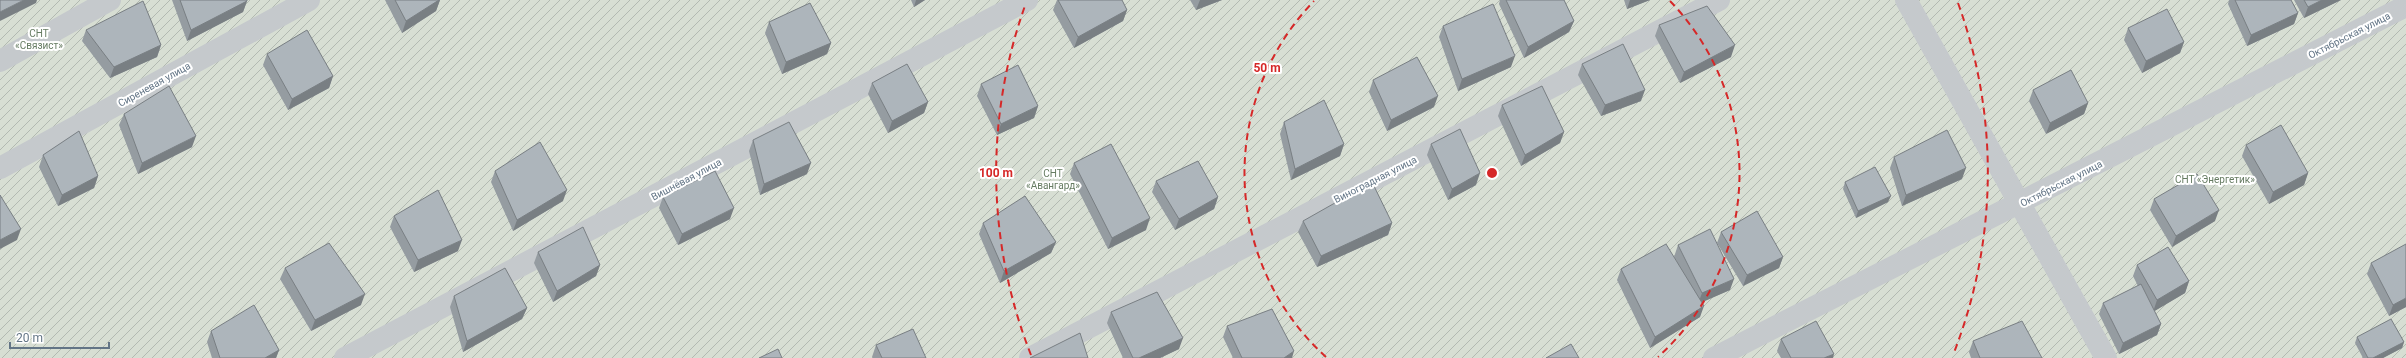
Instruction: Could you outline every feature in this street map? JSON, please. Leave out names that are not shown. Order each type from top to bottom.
[{"type":"street","points":[[0,61],[110,0]]},
{"type":"street","name":"Сиреневая улица","points":[[0,168],[309,0]]},
{"type":"street","name":"Вишнёвая улица","points":[[345,358],[1027,0]]},
{"type":"street","name":"Виноградная улица","points":[[1030,358],[1719,0]]},
{"type":"street","points":[[1906,0],[2106,358]]},
{"type":"street","name":"Октябрьская улица","points":[[1714,358],[2020,204],[2406,6]]},
{"type":"green space","name":"СНТ «Авангард»","points":[[0,0],[2406,0],[2406,358],[0,358]]},
{"type":"building","points":[[0,0],[24,0],[0,12]]},
{"type":"building","points":[[180,0],[247,0],[247,1],[191,30]]},
{"type":"building","points":[[395,0],[439,0],[406,21]]},
{"type":"building","points":[[1058,0],[1122,0],[1127,10],[1078,37]]},
{"type":"building","points":[[1506,0],[1564,0],[1574,21],[1528,47]]},
{"type":"building","points":[[2235,0],[2291,0],[2298,13],[2251,35]]},
{"type":"building","points":[[2304,0],[2322,0],[2308,7]]},
{"type":"building","points":[[143,1],[161,45],[114,67],[86,30]]},
{"type":"building","points":[[810,3],[831,43],[786,62],[769,22]]},
{"type":"building","points":[[1493,4],[1515,56],[1462,79],[1443,26]]},
{"type":"building","points":[[1707,6],[1735,45],[1684,72],[1659,25]]},
{"type":"building","points":[[2167,9],[2184,42],[2146,61],[2128,28]]},
{"type":"building","points":[[307,30],[333,76],[292,99],[267,54]]},
{"type":"building","points":[[1623,44],[1645,90],[1605,105],[1582,64]]},
{"type":"building","points":[[1417,57],[1438,96],[1391,120],[1373,80]]},
{"type":"building","points":[[907,64],[928,102],[892,121],[872,83]]},
{"type":"building","points":[[1018,65],[1038,106],[1001,124],[981,84]]},
{"type":"building","points":[[2071,70],[2088,103],[2050,123],[2033,90]]},
{"type":"building","points":[[169,86],[196,136],[142,163],[124,114]]},
{"type":"building","points":[[1542,86],[1564,132],[1525,155],[1502,105]]},
{"type":"building","points":[[1324,100],[1344,144],[1295,169],[1284,122]]},
{"type":"building","points":[[789,122],[811,163],[764,184],[753,140]]},
{"type":"building","points":[[2281,125],[2308,173],[2273,192],[2246,145]]},
{"type":"building","points":[[1460,129],[1480,173],[1452,189],[1431,144]]},
{"type":"building","points":[[1947,130],[1966,168],[1906,195],[1894,157]]},
{"type":"building","points":[[79,131],[98,176],[62,195],[43,155]]},
{"type":"building","points":[[540,142],[567,190],[517,220],[495,171]]},
{"type":"building","points":[[1111,144],[1150,218],[1112,238],[1074,163]]},
{"type":"building","points":[[1198,161],[1218,197],[1179,219],[1156,181]]},
{"type":"building","points":[[1875,167],[1891,196],[1858,211],[1845,182]]},
{"type":"building","points":[[715,171],[734,208],[682,234],[663,197]]},
{"type":"building","points":[[2197,174],[2219,210],[2176,236],[2154,199]]},
{"type":"building","points":[[1372,182],[1392,223],[1321,256],[1303,221]]},
{"type":"building","points":[[438,190],[462,240],[418,260],[394,216]]},
{"type":"building","points":[[0,195],[21,229],[0,240]]},
{"type":"building","points":[[1025,196],[1056,242],[1004,271],[983,223]]},
{"type":"building","points":[[1757,211],[1783,257],[1747,275],[1721,232]]},
{"type":"building","points":[[583,227],[600,265],[557,291],[538,252]]},
{"type":"building","points":[[1710,229],[1734,279],[1702,293],[1678,245]]},
{"type":"building","points":[[329,243],[365,294],[315,320],[285,268]]},
{"type":"building","points":[[1666,244],[1704,306],[1655,337],[1621,269]]},
{"type":"building","points":[[2406,244],[2406,298],[2393,305],[2371,263]]},
{"type":"building","points":[[2168,247],[2189,281],[2157,300],[2137,265]]},
{"type":"building","points":[[505,268],[527,308],[467,341],[454,296]]},
{"type":"building","points":[[2141,284],[2161,324],[2123,343],[2103,303]]},
{"type":"building","points":[[1157,292],[1183,338],[1139,358],[1133,358],[1111,312]]},
{"type":"building","points":[[254,305],[279,350],[265,358],[220,358],[211,331]]},
{"type":"building","points":[[1272,309],[1294,351],[1284,358],[1242,358],[1227,326]]},
{"type":"building","points":[[2391,319],[2404,342],[2373,358],[2368,358],[2357,337]]},
{"type":"building","points":[[1816,321],[1834,354],[1824,358],[1791,358],[1781,339]]},
{"type":"building","points":[[2022,321],[2042,358],[1980,358],[1973,341]]},
{"type":"building","points":[[913,329],[926,358],[882,358],[876,345]]},
{"type":"building","points":[[1080,333],[1088,358],[1030,358]]},
{"type":"building","points":[[1571,344],[1579,358],[1546,358]]},
{"type":"building","points":[[778,349],[782,358],[759,358]]},
{"type":"park label","name":"СНТ «Связист»","points":[[39,38]]},
{"type":"park label","name":"СНТ «Энергетик»","points":[[2215,179]]}]
